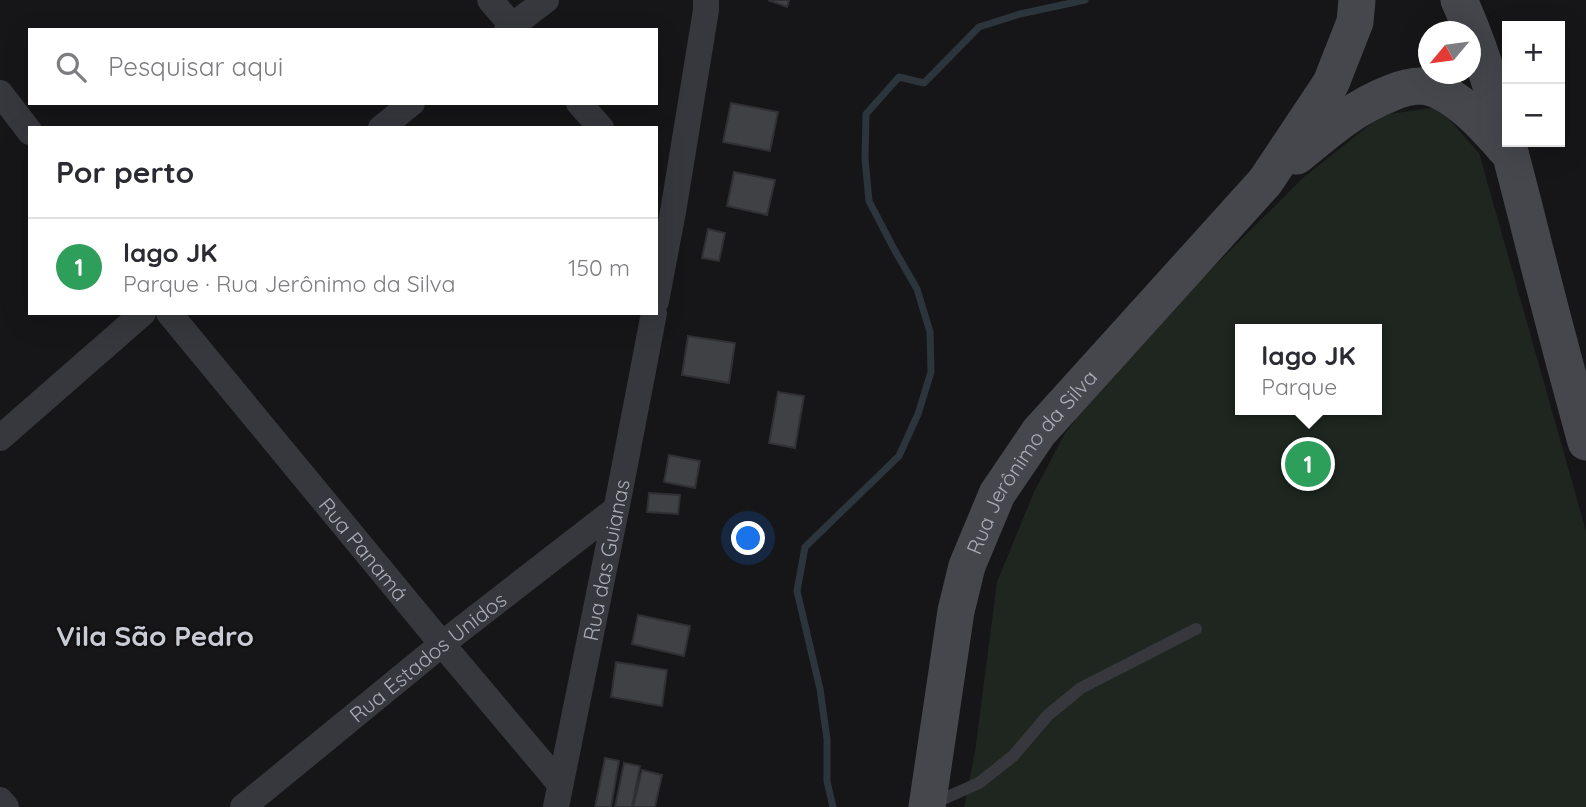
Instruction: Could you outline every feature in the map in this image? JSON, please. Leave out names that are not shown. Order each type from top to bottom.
[{"type":"main road","points":[[1265,182],[1331,83],[1355,22],[1357,0]]},
{"type":"main road","points":[[1459,0],[1473,31],[1511,156],[1586,442]]},
{"type":"main road","points":[[1265,182],[1331,126],[1369,102],[1401,89],[1421,86],[1435,90],[1460,104],[1482,123],[1511,156]]},
{"type":"main road","name":"Rua Jerônimo da Silva","points":[[927,807],[956,611],[967,566],[997,494],[1039,432],[1265,182]]},
{"type":"street","points":[[490,0],[512,28],[546,0]]},
{"type":"street","points":[[658,279],[665,202],[706,0]]},
{"type":"street","points":[[0,93],[28,129]]},
{"type":"street","points":[[383,126],[410,105]]},
{"type":"street","points":[[581,105],[599,126]]},
{"type":"street","points":[[0,438],[142,315]]},
{"type":"street","name":"Rua Panamá","points":[[171,315],[442,644],[558,795]]},
{"type":"street","name":"Rua das Guianas","points":[[558,795],[654,315]]},
{"type":"street","name":"Rua Estados Unidos","points":[[243,807],[442,644],[616,509]]},
{"type":"street","points":[[0,800],[6,807]]},
{"type":"lane","points":[[927,807],[979,783],[1013,756],[1048,715],[1082,688],[1196,629]]},
{"type":"shaded area","points":[[1438,107],[1479,153],[1586,531],[1586,807],[964,807],[975,752],[997,582],[1034,492],[1064,435],[1122,358],[1304,177],[1382,115]]},
{"type":"building","points":[[768,0],[789,0],[787,7]]},
{"type":"building","points":[[731,103],[778,112],[770,151],[723,142]]},
{"type":"building","points":[[734,172],[775,180],[767,215],[727,206]]},
{"type":"building","points":[[708,229],[725,233],[719,261],[702,258]]},
{"type":"building","points":[[688,336],[735,343],[729,383],[682,375]]},
{"type":"building","points":[[778,392],[804,396],[795,448],[769,443]]},
{"type":"building","points":[[669,455],[700,461],[695,488],[664,482]]},
{"type":"building","points":[[649,493],[680,495],[678,514],[647,512]]},
{"type":"building","points":[[638,615],[690,626],[684,656],[632,644]]},
{"type":"building","points":[[616,662],[667,670],[662,706],[611,697]]},
{"type":"building","points":[[605,758],[619,761],[611,807],[595,807]]},
{"type":"building","points":[[624,763],[640,766],[632,807],[615,807]]},
{"type":"building","points":[[642,770],[662,775],[655,807],[633,807]]},
{"type":"waterway","points":[[833,807],[827,781],[827,739],[820,689],[797,591],[805,547],[899,456],[918,414],[931,372],[930,332],[917,289],[869,201],[865,159],[866,114],[899,77],[924,83],[979,27],[1020,14],[1085,0]]},
{"type":"place","name":"lago JK","points":[[1308,464]]},
{"type":"district","name":"Vila São Pedro","points":[[155,635]]}]
